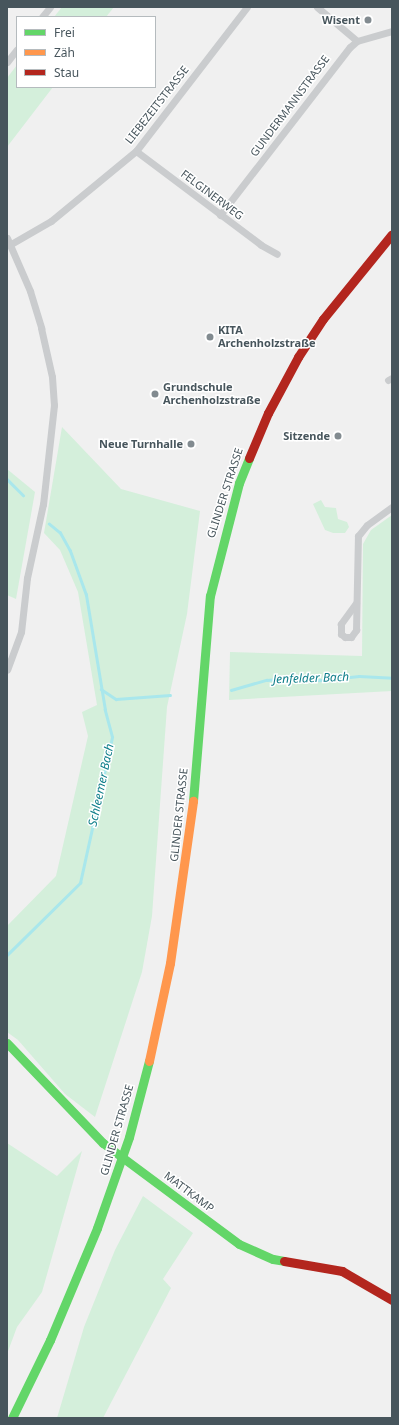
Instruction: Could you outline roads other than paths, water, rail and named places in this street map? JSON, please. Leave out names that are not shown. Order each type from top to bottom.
[{"type":"main road","name":"GLINDER STRASSE","points":[[12,1418],[80,1273],[122,1158],[148,1066],[178,920],[190,828],[210,596],[229,516],[261,429],[298,357],[335,303],[392,234]]},
{"type":"main road","name":"MATTKAMP","points":[[7,1043],[31,1065],[99,1138],[122,1158],[244,1247],[288,1263],[322,1266],[342,1271],[392,1300]]},
{"type":"street","points":[[43,16],[50,7]]},
{"type":"street","name":"LIEBEZEITSTRASSE","points":[[9,241],[51,220],[136,151],[247,7]]},
{"type":"street","points":[[317,7],[357,41]]},
{"type":"street","name":"GUNDERMANNSTRASSE","points":[[220,215],[338,60],[357,41],[392,31]]},
{"type":"street","points":[[7,62],[16,50]]},
{"type":"street","name":"FELGINERWEG","points":[[136,151],[220,215],[277,254]]},
{"type":"street","points":[[7,670],[21,632],[29,570],[43,504],[54,405],[50,363],[42,328],[9,241]]},
{"type":"street","points":[[356,603],[358,536],[367,525],[392,507]]},
{"type":"waterway","name":"Schleemer Bach","points":[[7,479],[23,495]]},
{"type":"waterway","name":"Schleemer Bach","points":[[7,955],[80,883],[112,737],[105,710],[86,595],[70,551],[60,533],[49,524]]},
{"type":"waterway","name":"Jenfelder Bach","points":[[231,690],[267,680],[290,678],[322,680],[359,676],[392,678]]},
{"type":"waterway","name":"Jenfelder Bach","points":[[101,689],[116,699],[170,695]]},
{"type":"place","name":"Wisent","points":[[368,20]]},
{"type":"place","name":"KITA Archenholzstraße","points":[[210,337]]},
{"type":"place","name":"Grundschule Archenholzstraße","points":[[155,394]]},
{"type":"place","name":"Sitzende","points":[[338,436]]},
{"type":"place","name":"Neue Turnhalle","points":[[191,444]]}]
